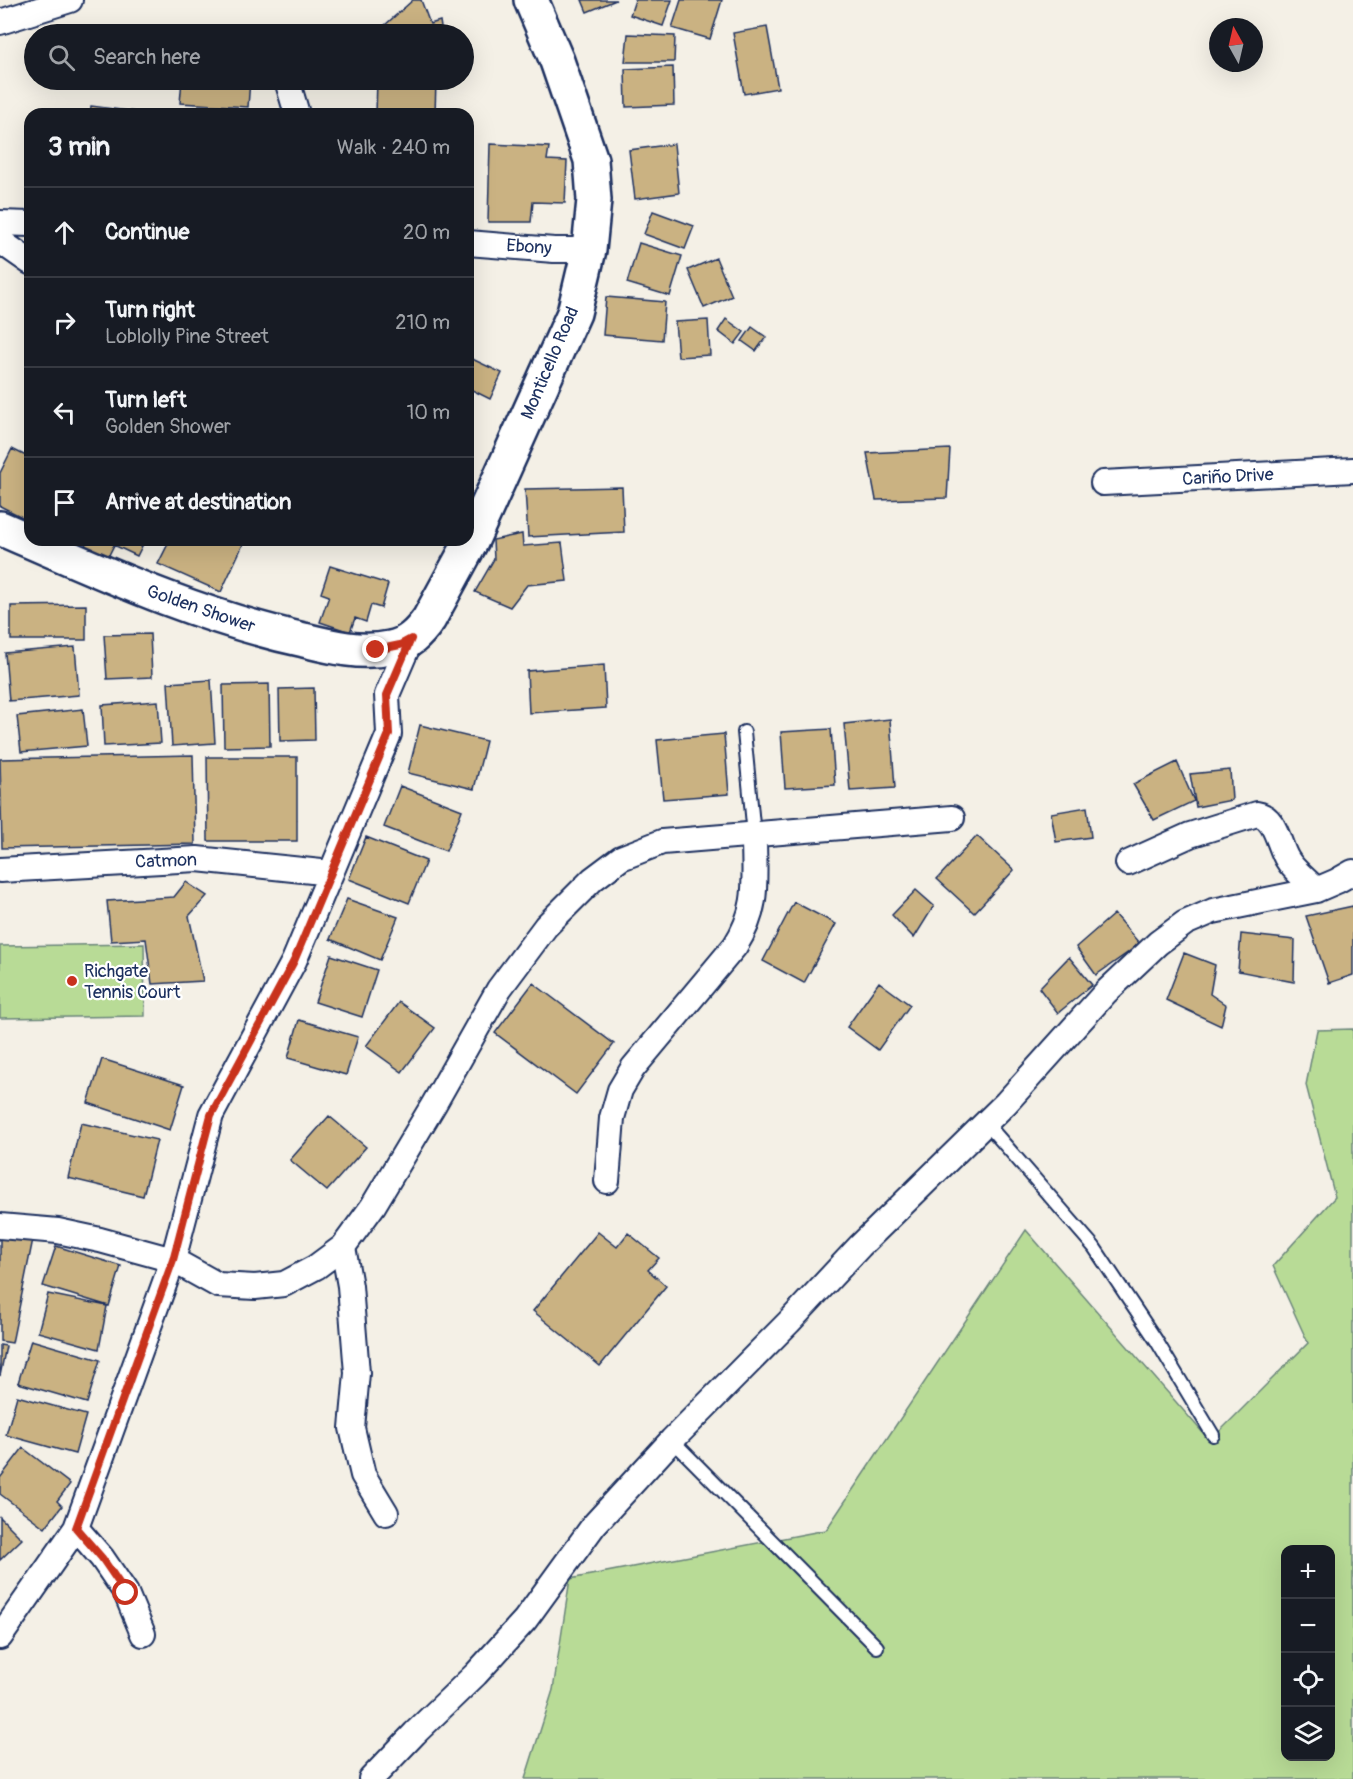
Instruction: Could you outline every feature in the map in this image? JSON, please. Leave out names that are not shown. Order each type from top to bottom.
[{"type":"main road","name":"Monticello Road","points":[[474,536],[574,314],[589,250],[594,200],[591,160],[557,61],[531,0]]},
{"type":"main road","name":"Golden Shower","points":[[0,528],[24,539]]},
{"type":"main road","name":"Golden Shower","points":[[41,546],[114,578],[190,607],[266,632],[345,649],[360,650],[390,648],[411,639]]},
{"type":"main road","name":"Monticello Road","points":[[411,639],[429,619],[469,546]]},
{"type":"street","points":[[0,22],[70,0]]},
{"type":"street","points":[[290,90],[295,108]]},
{"type":"street","points":[[0,223],[24,224]]},
{"type":"street","points":[[0,241],[24,258]]},
{"type":"street","name":"Ebony","points":[[474,243],[554,250],[589,250]]},
{"type":"street","name":"Cariño Drive","points":[[1103,483],[1353,470]]},
{"type":"street","points":[[0,1637],[76,1528],[173,1260],[211,1115],[294,961],[332,873],[389,734],[387,695],[411,639]]},
{"type":"street","points":[[1128,863],[1190,835],[1257,814],[1264,815],[1269,820],[1287,860],[1316,890]]},
{"type":"street","points":[[0,1226],[58,1231],[100,1240],[173,1260],[218,1285],[255,1287],[284,1284],[316,1267],[343,1246],[374,1206],[499,988],[546,927],[593,879],[621,858],[662,842],[952,818]]},
{"type":"street","points":[[607,1181],[612,1118],[620,1090],[633,1068],[735,946],[744,931],[751,914],[754,893],[754,835]]},
{"type":"street","name":"Catmon","points":[[0,870],[197,859],[332,873]]},
{"type":"street","points":[[372,1779],[415,1733],[476,1674],[525,1620],[594,1525],[672,1440],[860,1246],[1006,1103],[1106,993],[1158,943],[1185,923],[1213,911],[1316,890],[1353,872]]},
{"type":"street","points":[[343,1246],[350,1286],[357,1373],[352,1428],[363,1475],[386,1513]]},
{"type":"street","points":[[76,1528],[102,1558],[126,1593],[143,1634]]},
{"type":"lane","points":[[744,732],[754,835]]},
{"type":"lane","points":[[986,1123],[1095,1247],[1156,1340],[1213,1435]]},
{"type":"lane","points":[[672,1440],[877,1647]]},
{"type":"green space","name":"Richgate Tennis Court","points":[[144,944],[145,1016],[0,1018],[0,946]]},
{"type":"green space","points":[[1353,1029],[1353,1779],[525,1779],[553,1690],[570,1579],[826,1530],[1026,1230],[1210,1441],[1308,1343],[1273,1266],[1335,1197],[1306,1085],[1317,1030]]},
{"type":"building","points":[[413,0],[421,0],[430,24],[386,24]]},
{"type":"building","points":[[582,0],[616,0],[587,12]]},
{"type":"building","points":[[635,0],[672,0],[663,26],[630,15]]},
{"type":"building","points":[[681,0],[722,0],[710,39],[672,28]]},
{"type":"building","points":[[767,27],[778,88],[744,94],[733,33]]},
{"type":"building","points":[[628,34],[675,36],[674,62],[625,62]]},
{"type":"building","points":[[673,67],[674,105],[626,107],[625,69]]},
{"type":"building","points":[[181,90],[249,90],[248,107],[180,103]]},
{"type":"building","points":[[377,90],[436,90],[435,108],[376,108]]},
{"type":"building","points":[[490,144],[549,147],[547,160],[567,161],[565,203],[533,202],[531,222],[488,222]]},
{"type":"building","points":[[674,144],[679,193],[635,199],[629,150]]},
{"type":"building","points":[[653,211],[694,226],[685,249],[644,234]]},
{"type":"building","points":[[639,243],[682,256],[670,296],[627,283]]},
{"type":"building","points":[[716,258],[732,296],[704,308],[688,270]]},
{"type":"building","points":[[606,297],[665,302],[662,340],[603,335]]},
{"type":"building","points":[[726,319],[744,332],[735,344],[718,331]]},
{"type":"building","points":[[708,320],[710,355],[678,357],[675,322]]},
{"type":"building","points":[[752,327],[766,337],[756,351],[742,341]]},
{"type":"building","points":[[474,360],[502,373],[490,399],[474,391]]},
{"type":"building","points":[[12,449],[24,455],[24,518],[0,506],[0,473]]},
{"type":"building","points":[[950,449],[947,498],[876,500],[867,453]]},
{"type":"building","points":[[622,487],[624,532],[528,537],[525,489]]},
{"type":"building","points":[[522,534],[523,546],[562,543],[567,581],[527,585],[510,607],[475,592],[494,559],[493,540]]},
{"type":"building","points":[[85,546],[114,546],[104,565],[81,554]]},
{"type":"building","points":[[116,546],[142,546],[137,556]]},
{"type":"building","points":[[167,546],[242,546],[221,592],[158,564]]},
{"type":"building","points":[[330,566],[388,584],[381,608],[371,605],[366,622],[355,618],[350,632],[320,622],[329,596],[321,593]]},
{"type":"building","points":[[86,605],[86,640],[11,640],[11,606]]},
{"type":"building","points":[[150,634],[152,677],[107,679],[104,635]]},
{"type":"building","points":[[75,647],[79,695],[9,701],[5,653]]},
{"type":"building","points":[[604,665],[606,708],[529,713],[527,671]]},
{"type":"building","points":[[211,680],[215,743],[172,746],[168,683]]},
{"type":"building","points":[[269,684],[270,746],[224,747],[223,685]]},
{"type":"building","points":[[314,688],[315,740],[280,741],[279,689]]},
{"type":"building","points":[[158,701],[161,743],[104,746],[102,705]]},
{"type":"building","points":[[83,709],[87,746],[21,752],[17,716]]},
{"type":"building","points":[[890,719],[895,788],[850,791],[844,724]]},
{"type":"building","points":[[420,725],[486,741],[474,789],[408,773]]},
{"type":"building","points":[[831,729],[835,785],[785,788],[781,732]]},
{"type":"building","points":[[724,734],[729,794],[663,799],[657,740]]},
{"type":"building","points":[[193,755],[195,844],[2,848],[0,759]]},
{"type":"building","points":[[207,757],[297,757],[297,841],[208,841]]},
{"type":"building","points":[[1177,762],[1194,801],[1154,820],[1133,784]]},
{"type":"building","points":[[1230,770],[1232,800],[1196,807],[1190,774]]},
{"type":"building","points":[[400,786],[462,810],[446,851],[384,827]]},
{"type":"building","points":[[1087,807],[1091,837],[1056,842],[1051,813]]},
{"type":"building","points":[[977,836],[1014,870],[974,913],[937,879]]},
{"type":"building","points":[[366,837],[426,861],[409,903],[349,879]]},
{"type":"building","points":[[186,882],[207,896],[189,916],[203,981],[152,984],[146,939],[111,941],[107,901],[174,897]]},
{"type":"building","points":[[916,890],[934,906],[914,938],[892,915]]},
{"type":"building","points":[[347,899],[398,917],[380,960],[330,939]]},
{"type":"building","points":[[794,902],[836,924],[804,983],[763,961]]},
{"type":"building","points":[[1353,906],[1353,975],[1329,983],[1306,916]]},
{"type":"building","points":[[1114,914],[1140,944],[1096,975],[1076,947]]},
{"type":"building","points":[[1241,934],[1295,940],[1294,982],[1238,971]]},
{"type":"building","points":[[1184,953],[1215,965],[1210,994],[1226,1005],[1221,1026],[1166,1000]]},
{"type":"building","points":[[331,955],[377,970],[362,1017],[315,1002]]},
{"type":"building","points":[[1069,957],[1092,985],[1058,1013],[1039,988]]},
{"type":"building","points":[[879,982],[910,1005],[878,1050],[847,1027]]},
{"type":"building","points":[[533,983],[614,1044],[576,1094],[495,1033]]},
{"type":"building","points":[[399,1002],[435,1028],[402,1072],[366,1046]]},
{"type":"building","points":[[299,1020],[358,1037],[346,1075],[288,1058]]},
{"type":"building","points":[[102,1059],[184,1085],[170,1130],[88,1103]]},
{"type":"building","points":[[329,1116],[366,1147],[327,1191],[290,1160]]},
{"type":"building","points":[[81,1123],[157,1140],[143,1196],[68,1178]]},
{"type":"building","points":[[0,1232],[33,1239],[12,1343],[0,1341]]},
{"type":"building","points":[[598,1232],[617,1247],[628,1233],[659,1258],[648,1270],[666,1286],[600,1366],[533,1311]]},
{"type":"building","points":[[56,1246],[121,1266],[109,1306],[43,1286]]},
{"type":"building","points":[[48,1294],[107,1306],[99,1349],[38,1332]]},
{"type":"building","points":[[31,1340],[100,1360],[87,1403],[18,1383]]},
{"type":"building","points":[[0,1345],[6,1346],[0,1376]]},
{"type":"building","points":[[17,1396],[86,1415],[75,1454],[6,1435]]},
{"type":"building","points":[[23,1448],[70,1484],[57,1501],[62,1506],[45,1528],[0,1494],[0,1478]]},
{"type":"building","points":[[0,1517],[22,1539],[0,1560]]},
{"type":"place","name":"Richgate Tennis Court","points":[[72,981]]},
{"type":"route","points":[[126,1593],[102,1558],[76,1528],[173,1260],[211,1115],[294,961],[389,734],[387,695],[411,639],[400,645],[376,650]]}]
